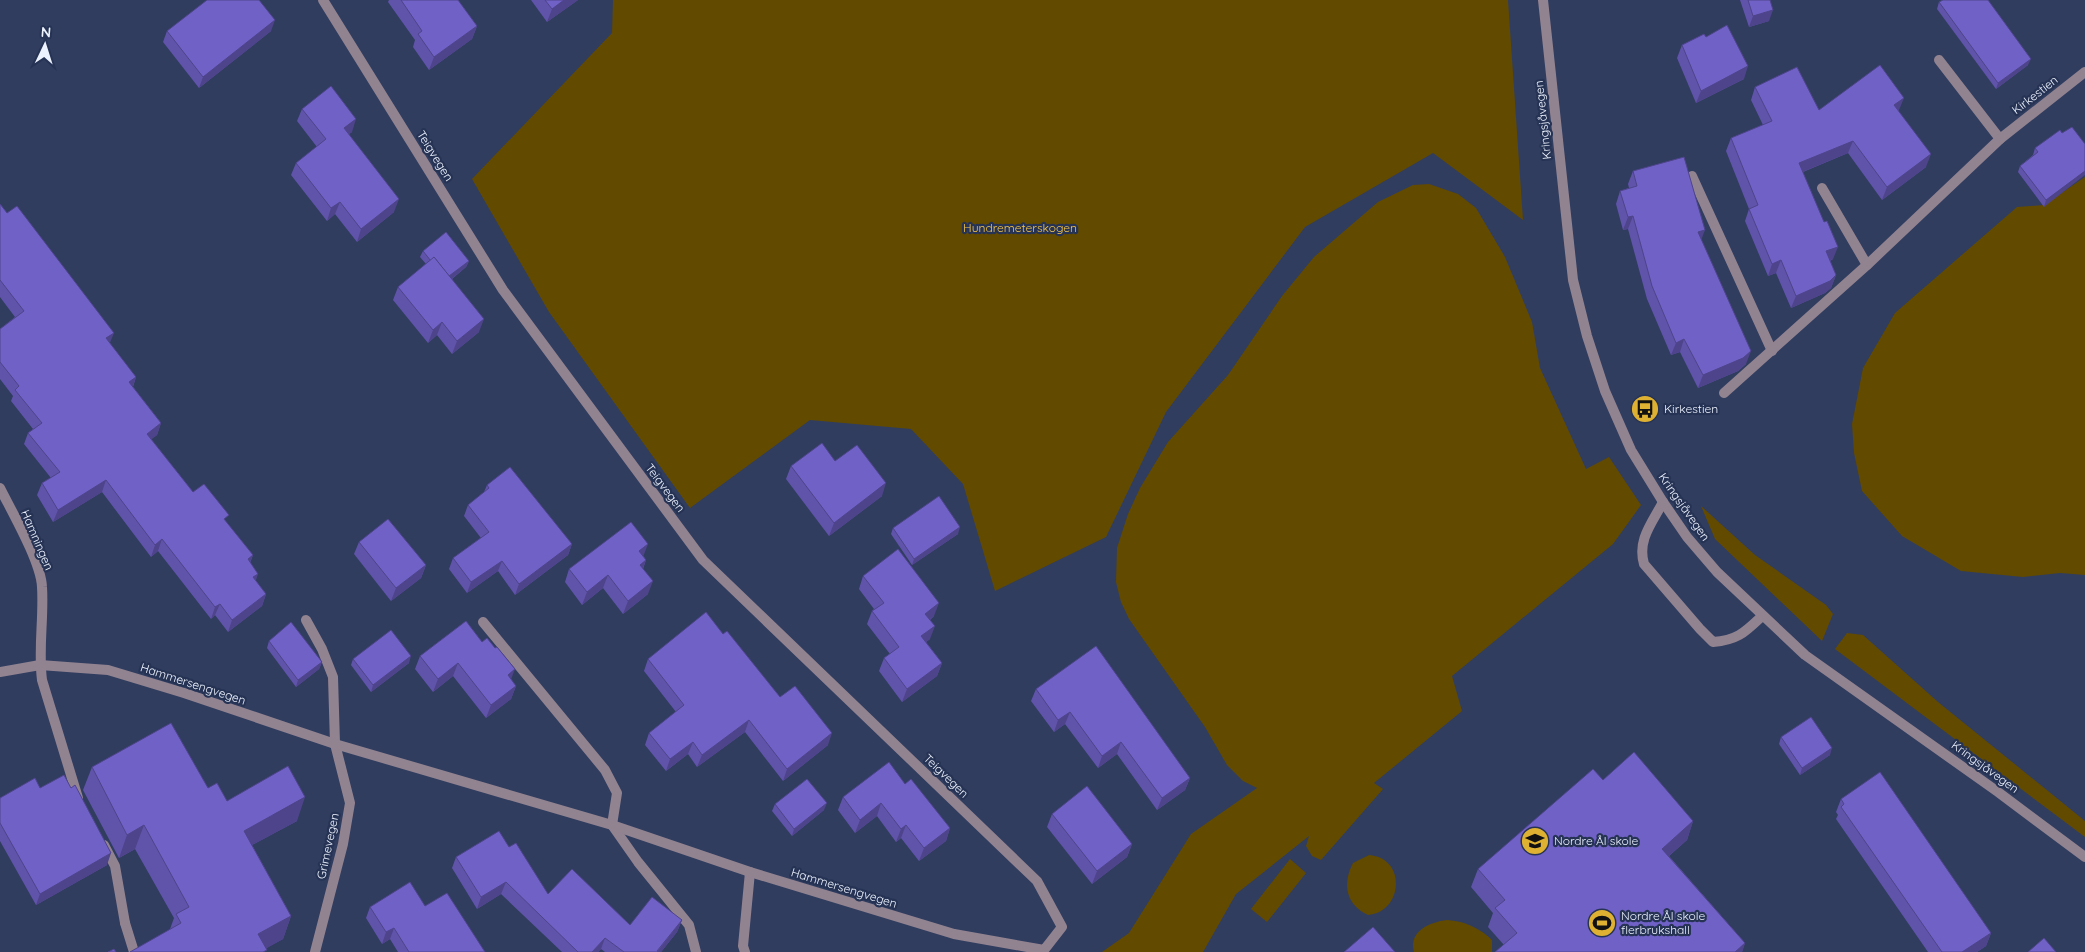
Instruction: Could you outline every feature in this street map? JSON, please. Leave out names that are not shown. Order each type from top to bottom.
[{"type":"street","name":"Teigvegen","points":[[323,0],[503,290],[703,560],[1037,881],[1062,927]]},
{"type":"street","name":"Kringsjåvegen","points":[[1543,0],[1573,280],[1587,336],[1605,391],[1631,450],[1663,502],[1687,537],[1717,572],[1805,655],[1998,792],[2085,857]]},
{"type":"street","points":[[1939,60],[2000,138]]},
{"type":"street","name":"Kirkestien","points":[[1724,393],[1867,266],[2000,138],[2085,72]]},
{"type":"street","points":[[1692,176],[1772,351]]},
{"type":"street","points":[[1822,188],[1867,266]]},
{"type":"street","name":"Hamningen","points":[[0,488],[29,546],[42,585],[40,665]]},
{"type":"street","points":[[1663,502],[1646,534],[1640,551],[1644,564],[1700,629],[1714,642],[1731,641],[1762,616]]},
{"type":"street","points":[[306,620],[322,649],[334,677],[335,744]]},
{"type":"street","points":[[483,622],[605,770],[616,793],[612,825],[638,862],[689,926],[696,952]]},
{"type":"street","name":"Hammersengvegen","points":[[0,672],[40,665],[108,670],[184,693],[335,744],[612,825],[750,872],[954,934],[1044,950],[1062,927]]},
{"type":"street","points":[[40,665],[42,680],[82,806]]},
{"type":"street","name":"Grimevegen","points":[[315,952],[344,844],[350,803],[335,744]]},
{"type":"street","points":[[96,832],[115,866],[125,923],[134,952]]},
{"type":"street","points":[[745,952],[743,946],[750,872]]},
{"type":"green space","name":"Hundremeterskogen","points":[[613,0],[1508,0],[1523,220],[1433,153],[1305,227],[1166,412],[1106,537],[995,591],[963,484],[911,429],[810,420],[690,508],[549,312],[472,179],[612,33]]},
{"type":"green space","points":[[2085,177],[2085,575],[2060,573],[2023,577],[1961,571],[1902,536],[1862,491],[1854,453],[1852,424],[1863,368],[1895,313],[2017,207],[2044,205]]},
{"type":"green space","points":[[1429,184],[1458,194],[1476,208],[1505,257],[1532,322],[1540,368],[1586,469],[1609,457],[1641,505],[1613,544],[1452,676],[1462,711],[1374,783],[1383,789],[1321,860],[1312,856],[1306,846],[1309,836],[1236,894],[1203,952],[1102,952],[1129,933],[1191,834],[1257,788],[1243,781],[1227,765],[1205,727],[1129,619],[1121,602],[1116,582],[1117,548],[1128,514],[1140,488],[1168,442],[1228,375],[1282,296],[1314,257],[1378,202],[1413,185]]},
{"type":"green space","points":[[1701,506],[1755,555],[1826,605],[1833,614],[1822,641],[1715,539]]},
{"type":"green space","points":[[1847,633],[1863,635],[1938,702],[2085,821],[2085,837],[1835,649]]},
{"type":"green space","points":[[1369,855],[1381,858],[1390,865],[1395,875],[1396,885],[1394,895],[1388,905],[1380,912],[1368,915],[1355,906],[1348,893],[1347,886],[1353,863]]},
{"type":"green space","points":[[1290,859],[1306,873],[1267,922],[1251,909]]},
{"type":"green space","points":[[1447,920],[1466,924],[1482,932],[1492,940],[1492,952],[1414,952],[1414,938],[1417,933],[1428,925]]},
{"type":"building","points":[[207,0],[259,0],[275,20],[203,77],[167,31]]},
{"type":"building","points":[[401,0],[458,0],[477,26],[434,57],[418,34],[422,31]]},
{"type":"building","points":[[545,0],[564,0],[552,9]]},
{"type":"building","points":[[1748,0],[1770,0],[1773,10],[1753,16]]},
{"type":"building","points":[[1943,0],[1988,0],[2031,59],[1998,83],[1939,2]]},
{"type":"building","points":[[1727,25],[1748,66],[1701,91],[1682,45],[1704,34],[1706,37]]},
{"type":"building","points":[[1880,65],[1904,98],[1894,105],[1931,154],[1887,187],[1853,141],[1799,163],[1824,222],[1827,221],[1838,247],[1826,251],[1836,275],[1830,281],[1796,296],[1781,260],[1772,264],[1749,209],[1758,205],[1731,138],[1772,121],[1755,87],[1797,67],[1819,110]]},
{"type":"building","points":[[331,86],[356,119],[344,128],[399,199],[361,229],[340,202],[331,208],[296,163],[326,139],[302,109]]},
{"type":"building","points":[[2072,127],[2085,144],[2085,171],[2046,200],[2020,166],[2038,152],[2035,148],[2060,130],[2062,133]]},
{"type":"building","points":[[1684,157],[1705,230],[1698,232],[1751,351],[1743,358],[1703,375],[1684,339],[1676,343],[1652,286],[1633,216],[1628,217],[1620,191],[1637,186],[1633,171]]},
{"type":"building","points":[[0,204],[7,213],[17,206],[114,333],[106,338],[136,377],[129,382],[161,423],[147,434],[193,492],[204,484],[229,515],[224,519],[253,555],[248,559],[258,574],[253,577],[266,594],[232,620],[220,604],[215,607],[162,539],[155,545],[106,480],[58,510],[42,483],[60,472],[28,433],[42,423],[15,390],[19,386],[0,362],[0,329],[24,311],[0,280]]},
{"type":"building","points":[[446,232],[469,261],[449,276],[434,257],[431,261],[423,251]]},
{"type":"building","points":[[434,257],[484,319],[457,341],[442,322],[433,330],[398,287]]},
{"type":"building","points":[[822,443],[835,461],[857,445],[886,483],[834,523],[791,466]]},
{"type":"building","points":[[510,467],[572,544],[519,584],[502,561],[471,582],[453,558],[489,532],[468,505],[489,488],[487,485]]},
{"type":"building","points":[[939,496],[960,527],[914,559],[893,528]]},
{"type":"building","points":[[388,519],[426,565],[396,588],[359,542]]},
{"type":"building","points":[[631,522],[648,544],[639,551],[646,560],[640,565],[653,581],[628,601],[608,575],[587,592],[569,569]]},
{"type":"building","points":[[898,549],[939,603],[925,614],[935,626],[921,636],[942,663],[907,689],[884,658],[899,647],[872,611],[884,603],[863,576]]},
{"type":"building","points":[[706,612],[723,634],[727,631],[780,697],[795,686],[832,733],[787,769],[749,720],[702,755],[693,742],[670,759],[649,733],[684,705],[648,659]]},
{"type":"building","points":[[466,621],[482,642],[487,638],[515,669],[508,675],[516,686],[491,705],[458,663],[438,679],[420,656]]},
{"type":"building","points":[[291,622],[322,662],[298,680],[269,641]]},
{"type":"building","points":[[391,630],[411,656],[373,685],[353,659]]},
{"type":"building","points":[[1096,646],[1190,778],[1162,798],[1121,742],[1102,756],[1070,712],[1058,720],[1036,689]]},
{"type":"building","points":[[1811,717],[1832,748],[1802,768],[1781,737]]},
{"type":"building","points":[[171,723],[208,788],[217,783],[227,801],[288,766],[305,797],[244,831],[291,916],[258,934],[267,950],[263,952],[130,952],[181,923],[176,914],[189,907],[144,825],[127,835],[92,767]]},
{"type":"building","points":[[1634,752],[1693,821],[1662,849],[1745,943],[1735,952],[1495,952],[1517,933],[1495,908],[1505,900],[1478,869],[1593,769],[1603,780]]},
{"type":"building","points":[[889,762],[905,784],[911,779],[950,828],[924,848],[906,825],[901,829],[881,803],[860,820],[843,797]]},
{"type":"building","points":[[1880,772],[1991,933],[1962,952],[1942,952],[1841,807],[1844,804],[1841,799]]},
{"type":"building","points":[[64,775],[71,788],[75,785],[111,853],[40,894],[0,823],[0,798],[35,778],[40,788]]},
{"type":"building","points":[[807,779],[827,803],[794,829],[775,804]]},
{"type":"building","points":[[1087,786],[1132,844],[1097,871],[1052,814]]},
{"type":"building","points":[[499,831],[509,847],[516,843],[548,894],[572,869],[630,925],[652,897],[682,920],[657,951],[659,952],[624,952],[605,938],[592,952],[578,952],[506,882],[481,897],[456,857]]},
{"type":"building","points":[[410,882],[425,906],[447,893],[485,952],[409,952],[394,928],[386,932],[370,907]]},
{"type":"building","points":[[1373,927],[1395,952],[1344,952]]},
{"type":"building","points":[[2044,938],[2056,952],[2028,952]]},
{"type":"place","name":"Kirkestien","points":[[1645,409]]},
{"type":"place","name":"Nordre Ål skole","points":[[1535,841]]},
{"type":"place","name":"Nordre Ål skole flerbrukshall","points":[[1602,923]]}]
